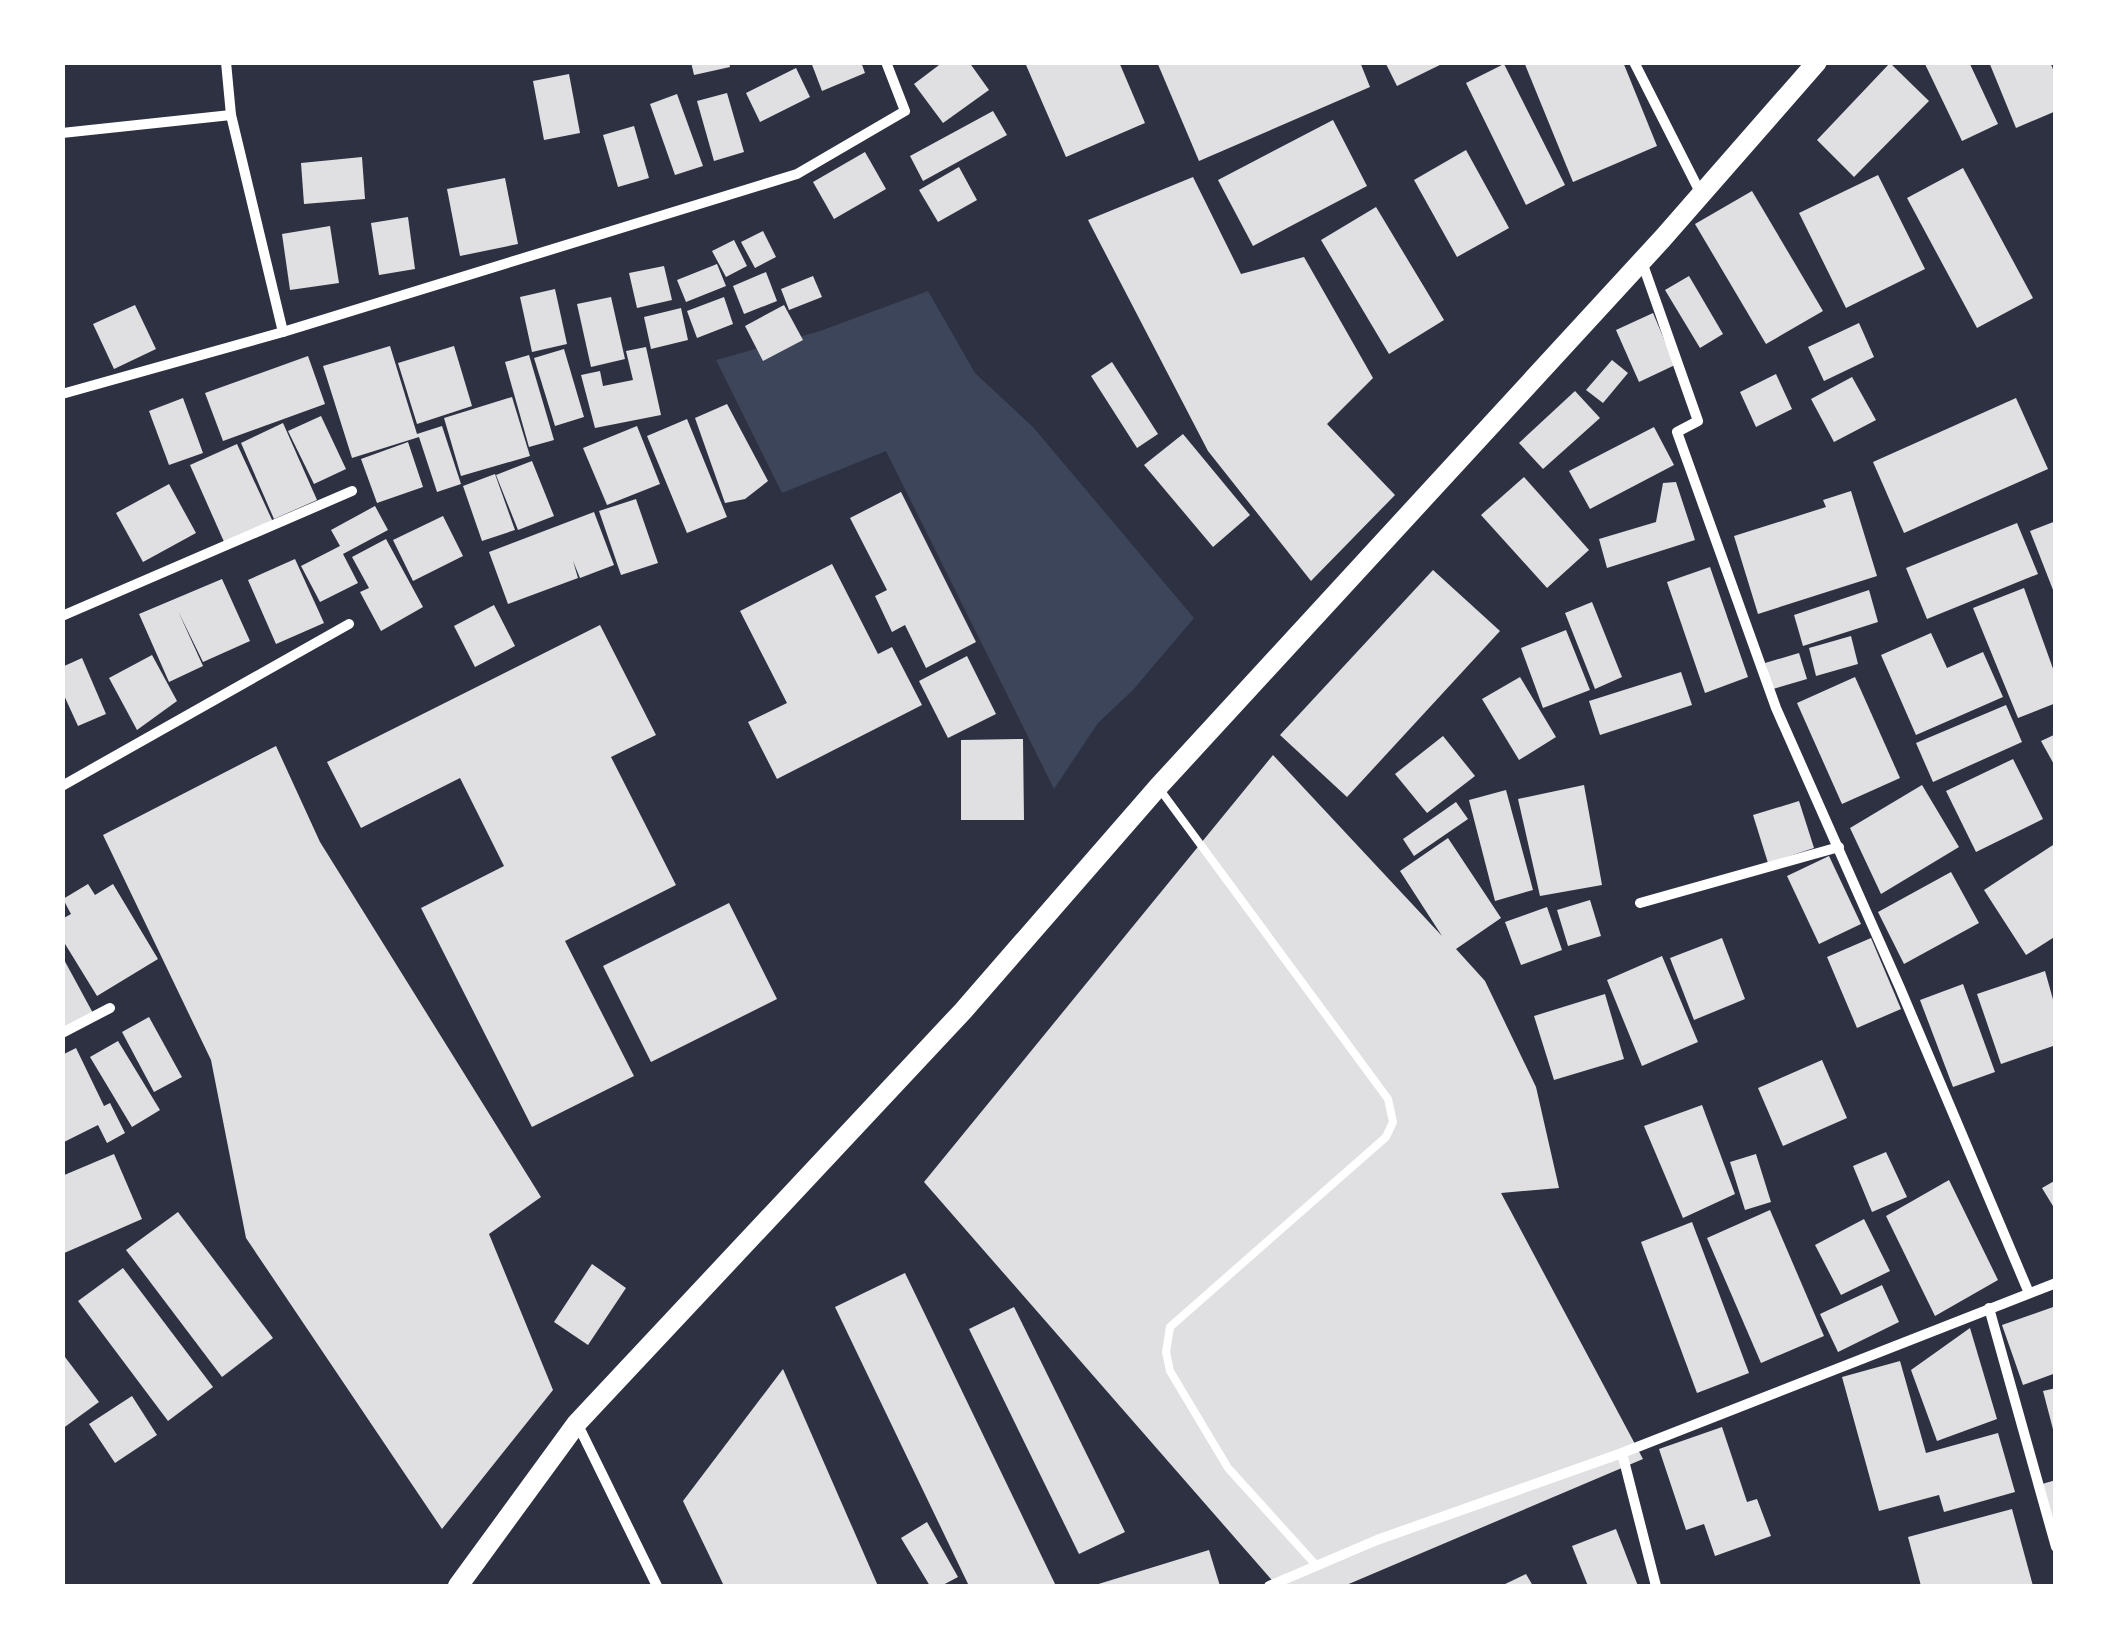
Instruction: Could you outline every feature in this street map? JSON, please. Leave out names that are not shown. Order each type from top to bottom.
[{"type":"main road","points":[[458,1586],[577,1423],[963,1011],[1158,787],[1701,195],[1817,62]]},
{"type":"street","points":[[226,62],[231,115],[283,332]]},
{"type":"street","points":[[62,394],[283,332],[797,174],[905,111],[886,62]]},
{"type":"street","points":[[1634,62],[1701,195]]},
{"type":"street","points":[[62,133],[231,115]]},
{"type":"street","points":[[1641,259],[1698,421],[1677,432],[1776,708],[2029,1293]]},
{"type":"street","points":[[62,616],[352,490]]},
{"type":"street","points":[[62,786],[348,624]]},
{"type":"street","points":[[1640,903],[1839,847]]},
{"type":"street","points":[[62,1033],[110,1008]]},
{"type":"street","points":[[1269,1586],[1316,1564],[1622,1453],[2056,1283]]},
{"type":"street","points":[[1989,1308],[2056,1547]]},
{"type":"street","points":[[577,1423],[657,1586]]},
{"type":"street","points":[[1622,1453],[1656,1586]]},
{"type":"lane","points":[[1158,787],[1388,1099],[1393,1122],[1386,1137],[1170,1327],[1166,1352],[1170,1371],[1228,1468],[1316,1564]]},
{"type":"shaded area","points":[[928,291],[975,373],[1033,427],[1194,618],[1133,690],[1098,723],[1054,789],[886,451],[782,493],[716,360],[820,331]]},
{"type":"building","points":[[691,62],[729,62],[730,67],[694,75]]},
{"type":"building","points":[[811,62],[861,62],[865,73],[822,91]]},
{"type":"building","points":[[943,62],[969,62],[989,90],[943,123],[914,84]]},
{"type":"building","points":[[1119,62],[1145,123],[1066,157],[1026,65]]},
{"type":"building","points":[[1157,62],[1360,62],[1370,87],[1199,161]]},
{"type":"building","points":[[1385,62],[1446,62],[1397,86]]},
{"type":"building","points":[[1524,62],[1623,62],[1657,146],[1573,182]]},
{"type":"building","points":[[1924,62],[1969,62],[1998,124],[1962,141]]},
{"type":"building","points":[[1989,62],[2050,62],[2056,76],[2056,111],[2016,128]]},
{"type":"building","points":[[1890,63],[1929,101],[1854,177],[1817,140]]},
{"type":"building","points":[[1504,64],[1565,185],[1526,205],[1466,83]]},
{"type":"building","points":[[796,68],[810,97],[760,122],[746,93]]},
{"type":"building","points":[[569,74],[580,133],[544,140],[533,81]]},
{"type":"building","points":[[727,93],[744,152],[714,161],[697,101]]},
{"type":"building","points":[[677,94],[703,166],[675,175],[650,104]]},
{"type":"building","points":[[993,111],[1007,135],[923,181],[910,156]]},
{"type":"building","points":[[1333,120],[1367,186],[1253,246],[1218,180]]},
{"type":"building","points":[[634,126],[649,178],[618,187],[603,135]]},
{"type":"building","points":[[1466,150],[1509,228],[1457,257],[1414,180]]},
{"type":"building","points":[[865,152],[886,189],[834,219],[813,182]]},
{"type":"building","points":[[362,157],[365,199],[304,204],[301,163]]},
{"type":"building","points":[[959,167],[977,200],[938,222],[919,190]]},
{"type":"building","points":[[1963,168],[2033,298],[1977,328],[1907,198]]},
{"type":"building","points":[[1878,175],[1925,269],[1846,308],[1799,213]]},
{"type":"building","points":[[1193,177],[1241,274],[1304,257],[1373,378],[1327,424],[1395,495],[1311,581],[1208,451],[1088,220]]},
{"type":"building","points":[[505,178],[518,244],[460,256],[447,189]]},
{"type":"building","points":[[1752,191],[1823,311],[1766,344],[1695,224]]},
{"type":"building","points":[[1376,207],[1444,320],[1389,354],[1321,240]]},
{"type":"building","points":[[408,217],[415,269],[379,275],[371,223]]},
{"type":"building","points":[[330,226],[339,283],[290,290],[282,234]]},
{"type":"building","points":[[763,231],[776,257],[755,268],[741,242]]},
{"type":"building","points":[[734,240],[747,266],[726,277],[712,251]]},
{"type":"building","points":[[717,264],[726,286],[686,302],[677,280]]},
{"type":"building","points":[[664,266],[672,300],[637,308],[629,273]]},
{"type":"building","points":[[766,272],[777,301],[744,314],[733,286]]},
{"type":"building","points":[[813,276],[822,297],[789,310],[781,289]]},
{"type":"building","points":[[1689,276],[1723,334],[1700,348],[1665,290]]},
{"type":"building","points":[[555,289],[567,344],[532,352],[520,297]]},
{"type":"building","points":[[611,297],[625,359],[591,367],[577,304]]},
{"type":"building","points":[[724,297],[733,324],[697,338],[687,311]]},
{"type":"building","points":[[135,305],[156,349],[114,369],[93,324]]},
{"type":"building","points":[[784,305],[803,340],[763,361],[745,326]]},
{"type":"building","points":[[681,308],[688,340],[651,349],[644,317]]},
{"type":"building","points":[[1653,313],[1675,365],[1639,382],[1616,330]]},
{"type":"building","points":[[1859,323],[1874,357],[1824,381],[1808,347]]},
{"type":"building","points":[[390,346],[417,434],[442,426],[461,484],[437,492],[419,437],[352,458],[323,366]]},
{"type":"building","points":[[454,346],[472,406],[417,424],[398,363]]},
{"type":"building","points":[[646,347],[661,415],[595,428],[581,375],[600,371],[603,386],[633,380],[626,351]]},
{"type":"building","points":[[564,349],[584,417],[555,426],[534,358]]},
{"type":"building","points":[[529,355],[554,440],[529,447],[505,362]]},
{"type":"building","points":[[308,356],[325,404],[223,441],[205,393]]},
{"type":"building","points":[[1612,360],[1628,373],[1603,403],[1586,390]]},
{"type":"building","points":[[1112,362],[1158,434],[1137,448],[1091,376]]},
{"type":"building","points":[[1776,374],[1792,409],[1756,427],[1740,392]]},
{"type":"building","points":[[1852,377],[1876,420],[1834,442],[1811,399]]},
{"type":"building","points":[[1575,391],[1600,418],[1543,469],[1519,443]]},
{"type":"building","points":[[512,397],[530,456],[461,476],[444,418]]},
{"type":"building","points":[[183,398],[203,453],[169,465],[149,411]]},
{"type":"building","points":[[2016,398],[2048,469],[1904,533],[1873,462]]},
{"type":"building","points":[[727,404],[768,481],[745,499],[725,503],[695,418]]},
{"type":"building","points":[[321,416],[346,469],[314,484],[288,431]]},
{"type":"building","points":[[687,419],[727,517],[687,533],[647,436]]},
{"type":"building","points":[[283,423],[317,500],[274,519],[241,443]]},
{"type":"building","points":[[637,426],[660,484],[607,505],[583,448]]},
{"type":"building","points":[[1654,427],[1674,465],[1590,509],[1569,471]]},
{"type":"building","points":[[1183,434],[1250,515],[1213,547],[1144,465]]},
{"type":"building","points":[[408,442],[423,487],[377,503],[361,459]]},
{"type":"building","points":[[237,444],[273,522],[225,544],[190,465]]},
{"type":"building","points":[[532,461],[554,516],[518,530],[496,475]]},
{"type":"building","points":[[495,474],[515,530],[482,541],[463,486]]},
{"type":"building","points":[[1524,477],[1589,550],[1547,588],[1481,515]]},
{"type":"building","points":[[1676,482],[1695,540],[1607,568],[1599,539],[1656,522],[1663,483]]},
{"type":"building","points":[[169,484],[196,533],[143,562],[116,513]]},
{"type":"building","points":[[1851,491],[1877,576],[1758,614],[1734,536],[1826,507],[1823,500]]},
{"type":"building","points":[[901,492],[976,642],[926,668],[905,625],[892,632],[875,596],[887,590],[850,518]]},
{"type":"building","points":[[636,499],[658,563],[621,575],[599,511]]},
{"type":"building","points":[[375,506],[388,530],[343,554],[358,583],[320,602],[301,566],[340,546],[331,530]]},
{"type":"building","points":[[594,512],[614,565],[580,578],[573,561],[578,578],[508,604],[489,552]]},
{"type":"building","points":[[443,516],[463,556],[413,581],[393,540]]},
{"type":"building","points":[[2056,521],[2056,595],[2055,595],[2030,531]]},
{"type":"building","points":[[2017,523],[2038,574],[1927,619],[1906,568]]},
{"type":"building","points":[[386,539],[423,607],[381,631],[360,592],[369,588],[352,557]]},
{"type":"building","points":[[295,559],[324,623],[276,644],[248,580]]},
{"type":"building","points":[[832,564],[878,654],[892,647],[922,705],[777,779],[748,722],[787,703],[740,611]]},
{"type":"building","points":[[1710,567],[1748,677],[1705,693],[1667,582]]},
{"type":"building","points":[[1433,570],[1500,631],[1347,797],[1280,735]]},
{"type":"building","points":[[222,579],[250,641],[203,662],[178,611],[203,666],[169,682],[139,614]]},
{"type":"building","points":[[2024,588],[2056,677],[2056,703],[2018,718],[1973,608]]},
{"type":"building","points":[[1869,590],[1878,622],[1803,646],[1794,615]]},
{"type":"building","points":[[1592,602],[1622,677],[1595,689],[1565,613]]},
{"type":"building","points":[[494,605],[515,646],[475,667],[454,626]]},
{"type":"building","points":[[600,625],[656,735],[611,757],[676,885],[565,941],[634,1076],[532,1127],[421,908],[504,866],[460,778],[361,828],[327,762]]},
{"type":"building","points":[[1566,630],[1590,690],[1543,708],[1521,648]]},
{"type":"building","points":[[1931,633],[1947,668],[1983,652],[2003,697],[1916,735],[1881,655]]},
{"type":"building","points":[[1851,636],[1858,664],[1816,676],[1809,648]]},
{"type":"building","points":[[1799,653],[1807,679],[1773,689],[1765,663]]},
{"type":"building","points":[[152,655],[177,701],[137,730],[109,678]]},
{"type":"building","points":[[967,656],[996,714],[948,738],[919,681]]},
{"type":"building","points":[[82,658],[106,714],[78,726],[62,691],[62,667]]},
{"type":"building","points":[[1681,672],[1692,705],[1600,735],[1589,701]]},
{"type":"building","points":[[1520,677],[1556,737],[1519,760],[1482,699]]},
{"type":"building","points":[[1855,677],[1900,778],[1842,804],[1797,703]]},
{"type":"building","points":[[2006,705],[2022,742],[1933,782],[1916,743]]},
{"type":"building","points":[[2056,734],[2056,768],[2041,741]]},
{"type":"building","points":[[1443,736],[1475,776],[1427,813],[1395,774]]},
{"type":"building","points":[[1023,739],[1024,820],[961,820],[961,740]]},
{"type":"building","points":[[276,746],[320,842],[541,1197],[489,1234],[553,1390],[442,1529],[246,1238],[211,1060],[103,835]]},
{"type":"building","points":[[1273,755],[1442,936],[1400,871],[1448,838],[1501,918],[1456,949],[1485,981],[1536,1087],[1559,1188],[1501,1193],[1643,1459],[1344,1586],[1277,1586],[924,1182]]},
{"type":"building","points":[[2013,759],[2043,819],[1976,852],[1946,791]]},
{"type":"building","points":[[1584,785],[1602,885],[1540,896],[1518,799]]},
{"type":"building","points":[[1922,785],[1959,847],[1881,894],[1850,828]]},
{"type":"building","points":[[1506,790],[1533,890],[1495,901],[1469,800]]},
{"type":"building","points":[[1799,801],[1814,848],[1768,863],[1753,815]]},
{"type":"building","points":[[1456,802],[1468,819],[1414,856],[1403,839]]},
{"type":"building","points":[[2056,843],[2056,936],[2026,955],[1984,890]]},
{"type":"building","points":[[1829,856],[1861,924],[1819,944],[1787,876]]},
{"type":"building","points":[[1951,872],[1979,923],[1904,964],[1878,912]]},
{"type":"building","points":[[88,884],[95,895],[113,884],[158,959],[97,996],[62,939],[62,919],[71,914],[63,899]]},
{"type":"building","points":[[1590,900],[1601,936],[1568,946],[1557,910]]},
{"type":"building","points":[[729,903],[777,999],[651,1062],[603,966]]},
{"type":"building","points":[[1547,907],[1562,950],[1521,965],[1505,922]]},
{"type":"building","points":[[1722,938],[1745,999],[1694,1020],[1670,958]]},
{"type":"building","points":[[1871,938],[1901,1009],[1857,1028],[1827,957]]},
{"type":"building","points":[[62,956],[94,1015],[62,1032]]},
{"type":"building","points":[[1662,956],[1698,1042],[1642,1066],[1607,980]]},
{"type":"building","points":[[2045,971],[2056,1010],[2056,1045],[2001,1064],[1977,994]]},
{"type":"building","points":[[1963,984],[1995,1072],[1953,1087],[1920,1000]]},
{"type":"building","points":[[1605,994],[1624,1059],[1554,1080],[1534,1016]]},
{"type":"building","points":[[149,1017],[182,1077],[154,1092],[122,1032]]},
{"type":"building","points":[[118,1041],[160,1110],[132,1127],[90,1057]]},
{"type":"building","points":[[76,1048],[104,1106],[110,1103],[125,1133],[107,1143],[98,1125],[62,1140],[62,1055]]},
{"type":"building","points":[[1822,1060],[1847,1118],[1783,1146],[1758,1088]]},
{"type":"building","points":[[1702,1105],[1735,1194],[1683,1218],[1644,1126]]},
{"type":"building","points":[[1886,1152],[1907,1197],[1872,1212],[1853,1166]]},
{"type":"building","points":[[114,1154],[142,1219],[62,1254],[62,1176]]},
{"type":"building","points":[[1756,1154],[1771,1202],[1745,1210],[1730,1162]]},
{"type":"building","points":[[1949,1180],[1998,1280],[1935,1316],[1886,1216]]},
{"type":"building","points":[[2056,1180],[2056,1211],[2042,1188]]},
{"type":"building","points":[[1770,1210],[1824,1336],[1761,1363],[1707,1238]]},
{"type":"building","points":[[178,1212],[273,1338],[222,1377],[126,1250]]},
{"type":"building","points":[[1864,1219],[1890,1271],[1841,1295],[1815,1245]]},
{"type":"building","points":[[1692,1222],[1749,1373],[1697,1393],[1641,1242]]},
{"type":"building","points":[[592,1264],[626,1288],[588,1345],[554,1322]]},
{"type":"building","points":[[123,1268],[213,1387],[168,1421],[78,1301]]},
{"type":"building","points":[[905,1273],[1056,1586],[969,1586],[835,1307]]},
{"type":"building","points":[[1882,1285],[1899,1322],[1838,1352],[1820,1314]]},
{"type":"building","points":[[2056,1306],[2056,1373],[2023,1385],[2002,1325]]},
{"type":"building","points":[[1014,1307],[1125,1532],[1079,1554],[969,1329]]},
{"type":"building","points":[[1970,1328],[1997,1419],[1937,1441],[1911,1370]]},
{"type":"building","points":[[65,1357],[99,1402],[62,1429],[62,1359]]},
{"type":"building","points":[[1900,1361],[1926,1453],[1998,1433],[2015,1492],[1944,1512],[1939,1495],[1879,1511],[1842,1377]]},
{"type":"building","points":[[783,1369],[878,1586],[724,1586],[683,1501]]},
{"type":"building","points":[[2056,1388],[2056,1433],[2054,1433],[2043,1391]]},
{"type":"building","points":[[132,1396],[157,1435],[115,1463],[89,1424]]},
{"type":"building","points":[[1722,1427],[1747,1502],[1757,1499],[1771,1536],[1715,1556],[1704,1524],[1686,1530],[1659,1449]]},
{"type":"building","points":[[2056,1480],[2056,1526],[2054,1527],[2042,1484]]},
{"type":"building","points":[[2012,1509],[2033,1586],[1921,1586],[1908,1537]]},
{"type":"building","points":[[927,1522],[958,1577],[941,1586],[930,1586],[901,1538]]},
{"type":"building","points":[[1616,1529],[1638,1586],[1588,1586],[1572,1546]]},
{"type":"building","points":[[1209,1550],[1220,1586],[1092,1586]]},
{"type":"building","points":[[1526,1574],[1533,1586],[1501,1586]]}]
